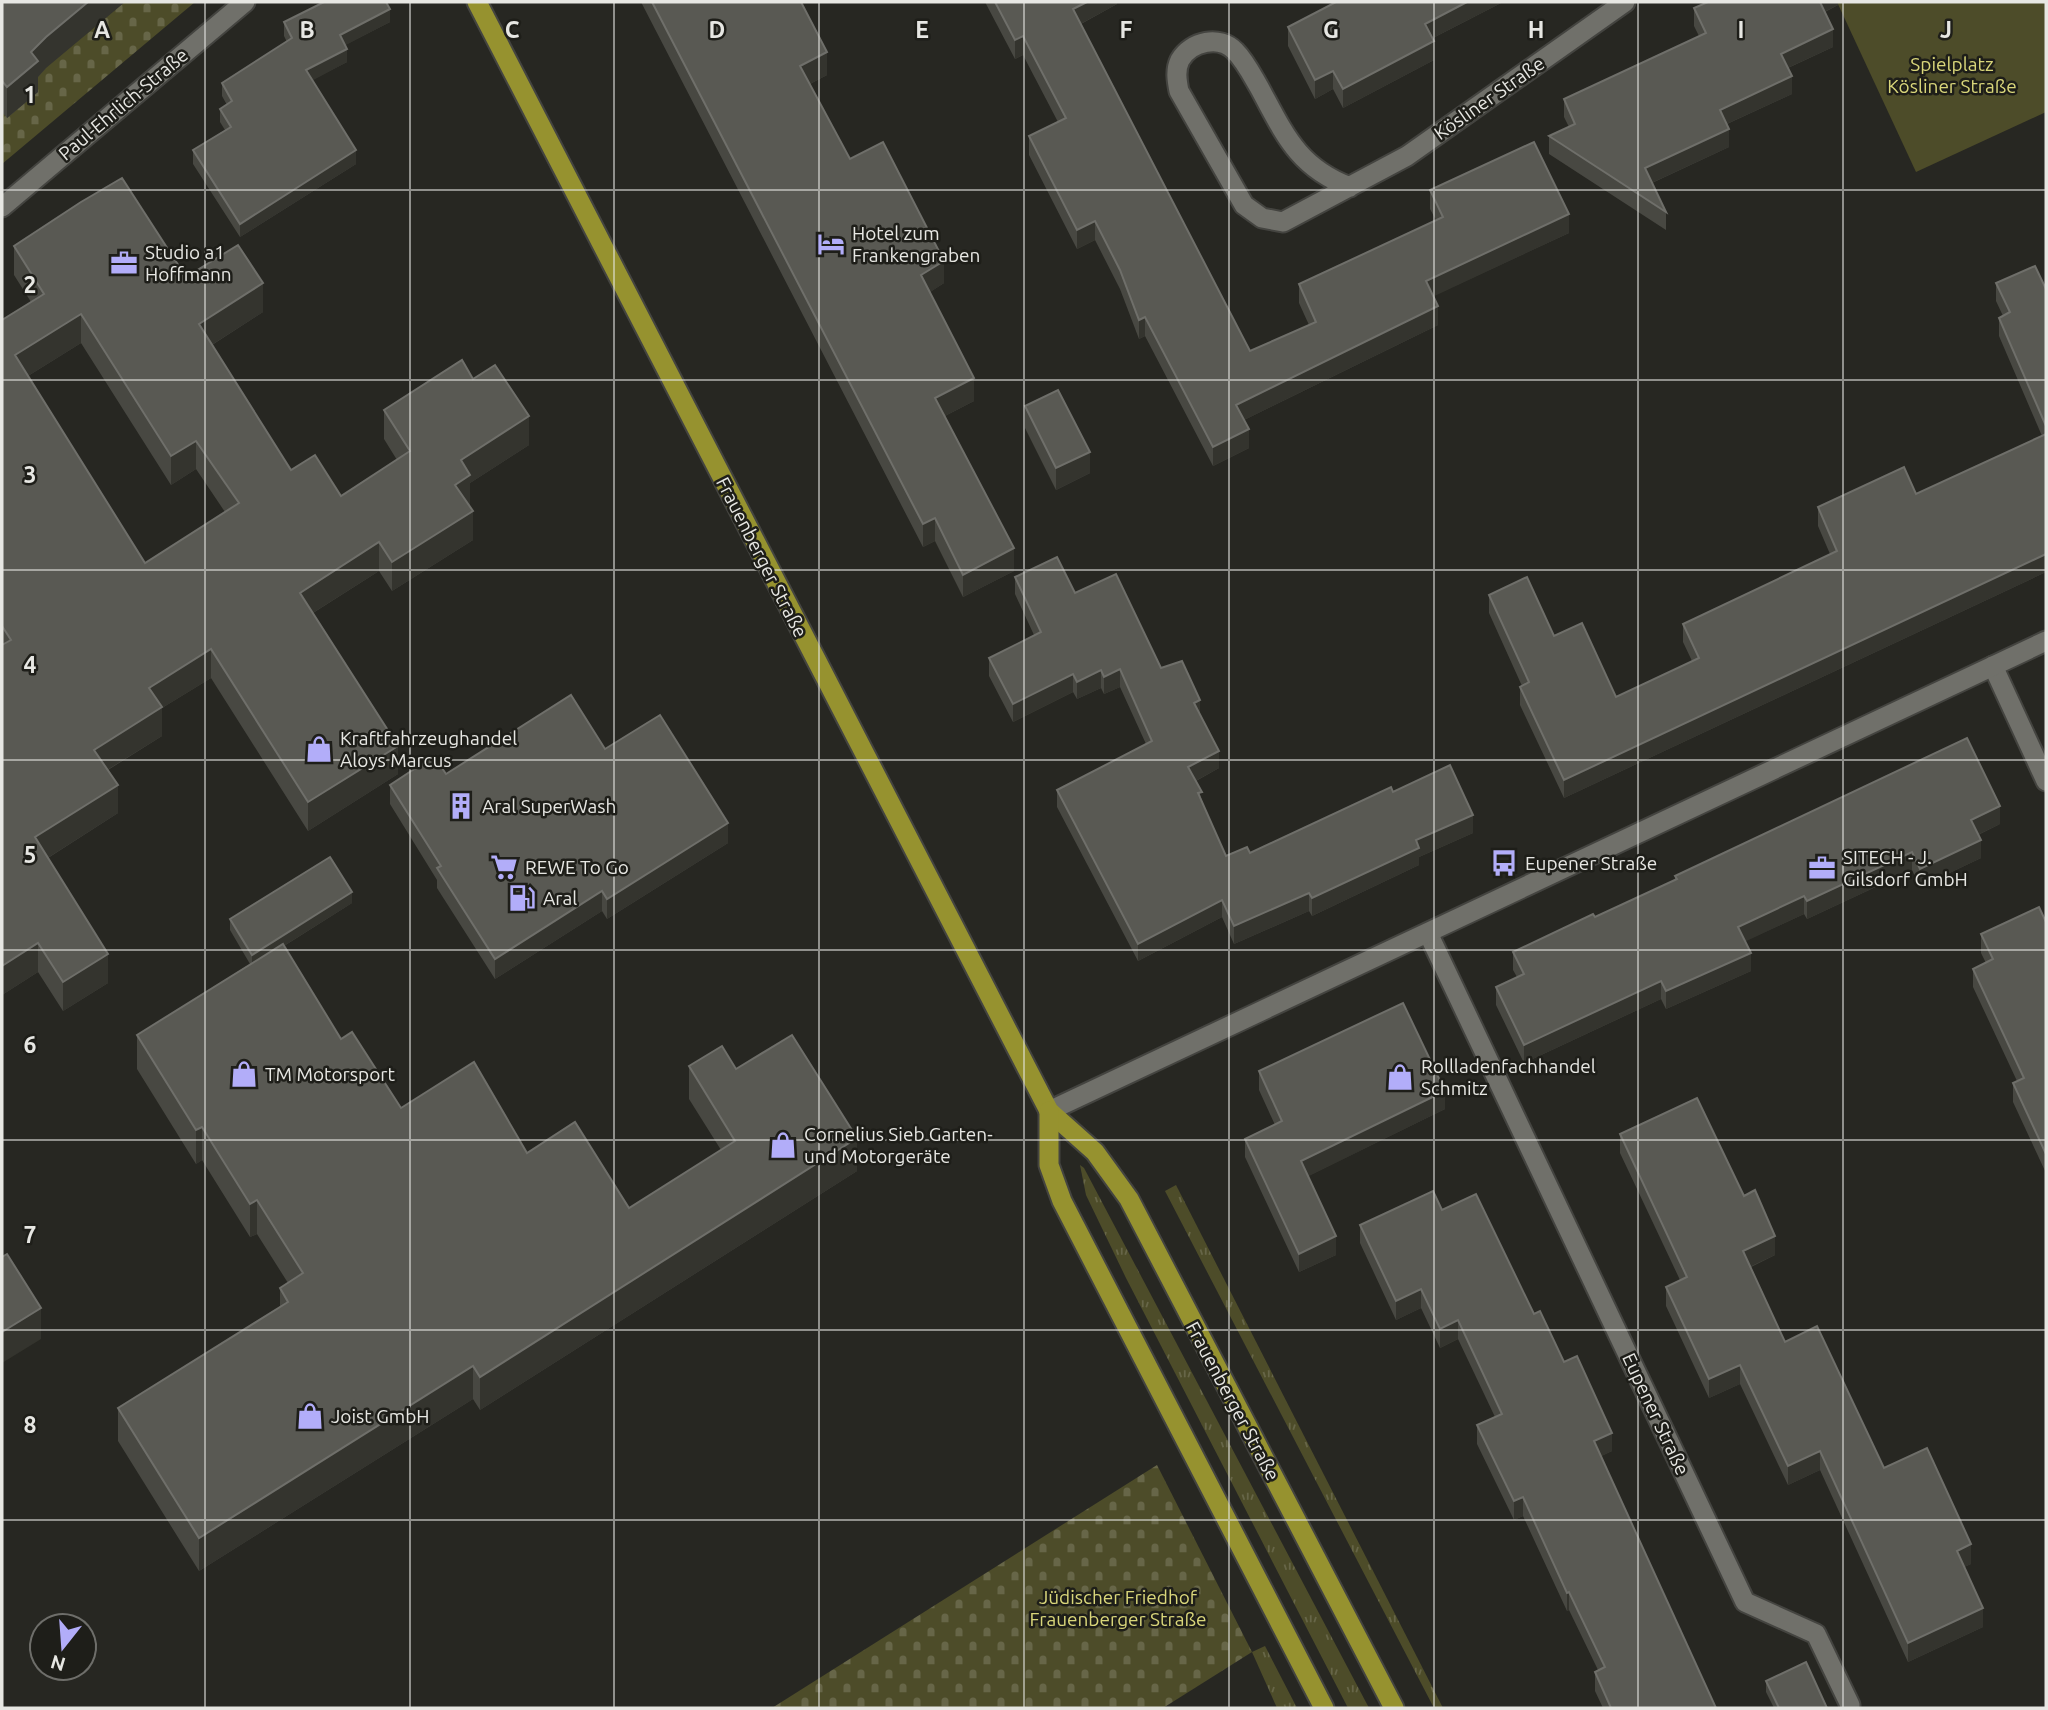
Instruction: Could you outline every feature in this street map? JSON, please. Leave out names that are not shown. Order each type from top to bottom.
[{"type":"main road","name":"Frauenberger Straße","points":[[477,2],[1049,1111],[1095,1152],[1129,1199],[1394,1708]]},
{"type":"main road","name":"Frauenberger Straße","points":[[1049,1111],[1049,1165],[1062,1201],[1324,1708]]},
{"type":"street","name":"Paul-Ehrlich-Straße","points":[[2,207],[244,2]]},
{"type":"street","name":"Kösliner Straße","points":[[1350,187],[1327,178],[1292,147],[1248,67],[1234,49],[1221,42],[1205,41],[1191,48],[1180,60],[1176,73],[1179,91],[1244,205],[1262,218],[1283,222],[1350,187],[1407,156],[1625,2]]},
{"type":"street","points":[[1049,1111],[2046,641]]},
{"type":"street","points":[[1993,666],[2046,781]]},
{"type":"street","name":"Eupener Straße","points":[[1428,933],[1745,1602],[1815,1634],[1850,1705]]},
{"type":"green space","points":[[2,2],[195,2],[2,164]]},
{"type":"green space","name":"Spielplatz Kösliner Straße","points":[[1837,2],[2046,2],[2046,112],[1916,172]]},
{"type":"green space","points":[[1080,1165],[1084,1168],[1369,1708],[1348,1708],[1126,1278],[1086,1195]]},
{"type":"green space","points":[[1176,1185],[1443,1708],[1434,1708],[1165,1191]]},
{"type":"green space","name":"Jüdischer Friedhof Frauenberger Straße","points":[[1157,1465],[1252,1652],[1163,1708],[772,1708]]},
{"type":"green space","points":[[1265,1646],[1297,1708],[1277,1708],[1252,1652]]},
{"type":"building","points":[[2,2],[88,2],[31,52],[38,61],[7,87],[2,81]]},
{"type":"building","points":[[324,2],[386,2],[390,9],[340,35],[347,49],[306,70],[356,150],[240,224],[193,150],[231,127],[220,109],[232,101],[222,83],[292,38],[284,22]]},
{"type":"building","points":[[652,2],[801,2],[827,52],[800,66],[850,159],[883,142],[944,261],[921,275],[974,378],[935,398],[1014,548],[963,575],[935,518],[923,524]]},
{"type":"building","points":[[995,2],[1087,2],[1073,9],[1250,351],[1316,322],[1299,284],[1443,217],[1430,190],[1534,142],[1569,214],[1426,281],[1438,306],[1236,405],[1249,429],[1213,447],[1145,317],[1139,320],[1120,270],[1095,221],[1077,230],[1029,136],[1066,118],[1023,36],[1015,40]]},
{"type":"building","points":[[1336,2],[1467,2],[1425,24],[1434,41],[1343,89],[1333,71],[1315,80],[1288,27]]},
{"type":"building","points":[[1708,2],[1820,2],[1833,29],[1781,54],[1792,76],[1720,110],[1729,129],[1645,168],[1666,212],[1549,136],[1575,124],[1564,99],[1706,33],[1694,8]]},
{"type":"building","points":[[122,178],[186,277],[238,245],[263,283],[199,324],[291,470],[315,455],[341,496],[410,451],[384,410],[462,360],[473,379],[495,365],[529,416],[461,460],[470,475],[455,485],[473,511],[392,562],[379,542],[300,593],[398,746],[308,802],[211,649],[149,688],[162,707],[94,750],[118,785],[35,837],[108,954],[63,982],[38,943],[2,966],[2,645],[11,640],[2,626],[2,320],[44,294],[14,246]],"holes":[[[81,314],[171,456],[196,441],[239,503],[145,563],[15,355]]]},
{"type":"building","points":[[2035,266],[2046,289],[2046,426],[1999,318],[2010,312],[1996,283]]},
{"type":"building","points":[[1058,390],[1090,452],[1056,468],[1025,406]]},
{"type":"building","points":[[2046,434],[2046,554],[1564,780],[1520,687],[1529,682],[1489,595],[1527,577],[1554,636],[1582,623],[1616,697],[1699,658],[1683,624],[1837,551],[1818,507],[1904,467],[1916,494]]},
{"type":"building","points":[[1057,557],[1075,593],[1116,574],[1161,668],[1182,661],[1200,700],[1194,703],[1219,751],[1188,767],[1202,792],[1198,793],[1226,856],[1247,847],[1250,853],[1391,787],[1393,792],[1450,765],[1473,815],[1416,840],[1419,848],[1312,898],[1309,893],[1234,926],[1222,900],[1138,944],[1057,790],[1152,741],[1120,669],[1104,677],[1101,670],[1077,682],[1073,674],[1013,704],[989,658],[1041,632],[1015,577]]},
{"type":"building","points":[[571,695],[605,749],[660,715],[728,823],[607,899],[602,891],[495,959],[437,868],[441,866],[390,785],[434,756],[446,774]]},
{"type":"building","points":[[1967,738],[2000,806],[1971,820],[1981,840],[1920,869],[1912,852],[1807,901],[1804,896],[1738,927],[1751,953],[1666,991],[1661,981],[1524,1045],[1496,987],[1524,974],[1513,952],[1593,914],[1595,917],[1677,879],[1675,876]]},
{"type":"building","points":[[330,857],[352,892],[252,955],[230,919]]},
{"type":"building","points":[[2039,907],[2046,922],[2046,1154],[2013,1083],[2024,1078],[1973,969],[1993,959],[1981,934]]},
{"type":"building","points":[[283,944],[341,1039],[352,1032],[401,1108],[474,1062],[527,1153],[575,1122],[629,1208],[735,1141],[689,1066],[722,1046],[736,1069],[792,1035],[857,1138],[480,1377],[473,1366],[199,1538],[118,1408],[288,1302],[280,1288],[303,1273],[257,1200],[250,1204],[202,1127],[196,1130],[137,1035]]},
{"type":"building","points":[[1403,1003],[1445,1091],[1301,1161],[1336,1236],[1299,1254],[1245,1139],[1282,1121],[1259,1071]]},
{"type":"building","points":[[1697,1098],[1744,1196],[1755,1190],[1775,1236],[1743,1251],[1785,1342],[1817,1326],[1884,1468],[1927,1448],[1971,1544],[1957,1551],[1983,1608],[1908,1643],[1820,1451],[1788,1466],[1740,1365],[1709,1379],[1666,1287],[1687,1277],[1620,1134]]},
{"type":"building","points":[[1433,1191],[1442,1210],[1476,1194],[1534,1314],[1540,1311],[1564,1362],[1577,1356],[1612,1433],[1594,1441],[1716,1708],[1611,1708],[1595,1672],[1605,1667],[1523,1497],[1514,1501],[1477,1425],[1502,1414],[1458,1320],[1440,1329],[1421,1289],[1396,1301],[1360,1225]]},
{"type":"building","points":[[7,1254],[41,1308],[2,1332],[2,1257]]},
{"type":"building","points":[[1806,1662],[1827,1708],[1779,1708],[1766,1681]]},
{"type":"place","name":"Hotel zum Frankengraben","points":[[831,244]]},
{"type":"place","name":"Studio a1 Hoffmann","points":[[124,263]]},
{"type":"place","name":"Kraftfahrzeughandel Aloys Marcus","points":[[319,749]]},
{"type":"place","name":"Aral SuperWash","points":[[461,806]]},
{"type":"place","name":"Eupener Straße","points":[[1504,863]]},
{"type":"place","name":"REWE To Go","points":[[504,867]]},
{"type":"place","name":"SITECH - J. Gilsdorf GmbH","points":[[1822,868]]},
{"type":"place","name":"Aral","points":[[522,898]]},
{"type":"place","name":"TM Motorsport","points":[[244,1074]]},
{"type":"place","name":"Rollladenfachhandel Schmitz","points":[[1400,1077]]},
{"type":"place","name":"Cornelius Sieb Garten- und Motorgeräte","points":[[783,1145]]},
{"type":"place","name":"Joist GmbH","points":[[310,1416]]}]
